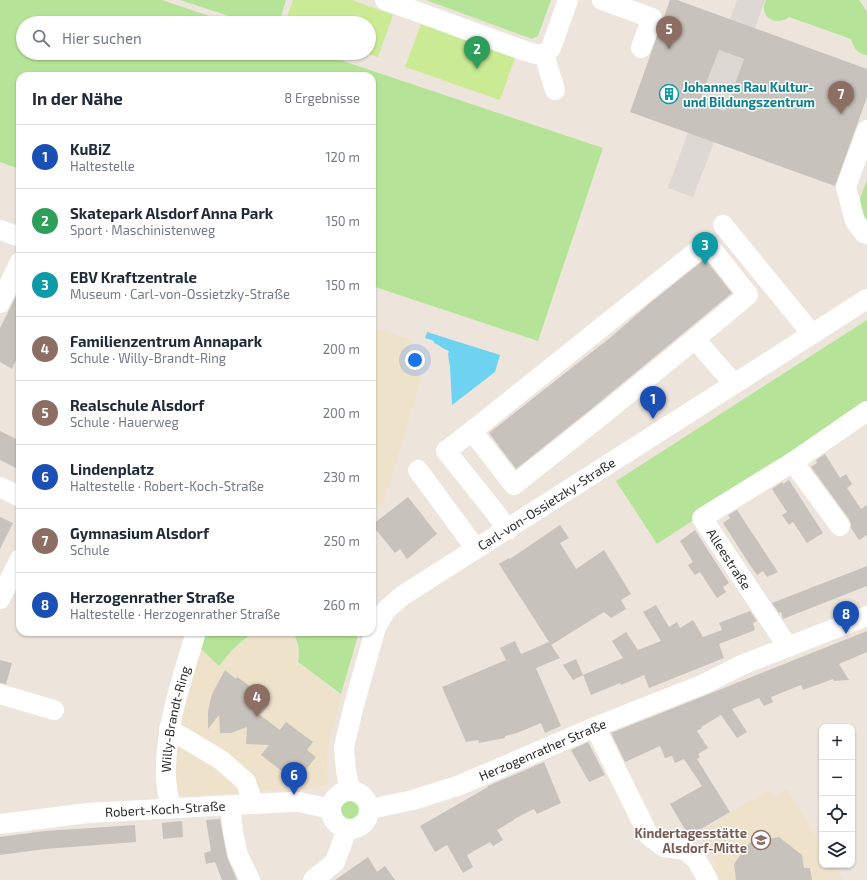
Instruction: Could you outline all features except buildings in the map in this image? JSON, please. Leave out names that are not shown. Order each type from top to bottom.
[{"type":"street","points":[[385,0],[535,54],[544,54],[551,48],[568,0]]},
{"type":"street","points":[[602,0],[652,18],[641,48]]},
{"type":"street","points":[[544,54],[555,90]]},
{"type":"street","points":[[867,130],[846,187],[855,221],[864,233],[867,234]]},
{"type":"street","points":[[508,530],[494,510],[446,451],[707,243],[725,227],[812,334]]},
{"type":"street","points":[[0,230],[16,236]]},
{"type":"street","points":[[472,431],[514,485],[602,416],[748,295],[707,243]]},
{"type":"street","points":[[1,299],[16,270]]},
{"type":"street","name":"Carl-von-Ossietzky-Straße","points":[[376,627],[386,610],[402,596],[508,530],[867,299]]},
{"type":"street","points":[[695,339],[734,384]]},
{"type":"street","name":"Alleestraße","points":[[788,648],[702,518],[793,462],[867,411]]},
{"type":"street","points":[[793,462],[840,526]]},
{"type":"street","points":[[418,470],[476,549]]},
{"type":"street","points":[[0,487],[16,495]]},
{"type":"street","points":[[0,599],[16,571]]},
{"type":"street","name":"Herzogenrather Straße","points":[[370,809],[413,800],[460,785],[595,727],[704,684],[744,664],[867,616]]},
{"type":"street","name":"Willy-Brandt-Ring","points":[[170,808],[166,776],[169,729],[177,695],[195,636]]},
{"type":"street","name":"Carl-von-Ossietzky-Straße","points":[[350,791],[346,771],[344,746],[373,636]]},
{"type":"street","points":[[0,694],[54,710]]},
{"type":"street","points":[[595,727],[649,836],[664,846],[685,850],[696,859],[708,880]]},
{"type":"street","points":[[169,729],[221,760],[246,782],[253,804]]},
{"type":"street","points":[[350,791],[360,793],[367,800],[370,809],[368,818],[363,825],[355,829],[346,830],[338,826],[332,818],[331,809],[334,800],[341,794],[350,791]]},
{"type":"street","name":"Robert-Koch-Straße","points":[[0,824],[88,813],[230,805],[299,802],[331,809]]},
{"type":"street","points":[[230,805],[233,832],[238,855],[250,880]]},
{"type":"street","points":[[313,880],[335,862],[346,830]]},
{"type":"shaded area","points":[[737,0],[765,0],[755,28],[730,19]]},
{"type":"shaded area","points":[[719,50],[744,59],[725,111],[699,102]]},
{"type":"shaded area","points":[[688,132],[714,142],[693,197],[668,188]]},
{"type":"shaded area","points":[[376,329],[412,340],[407,355],[417,366],[421,378],[383,506],[376,504]]},
{"type":"shaded area","points":[[252,636],[295,636],[297,646],[297,663],[341,696],[329,741],[327,760],[328,784],[310,789],[187,796],[180,795],[175,790],[172,747],[200,648],[219,666],[244,641]]},
{"type":"shaded area","name":"Kindertagesstätte Alsdorf-Mitte","points":[[787,789],[819,841],[819,868],[836,868],[843,880],[715,880],[709,870],[717,865],[698,832],[769,790],[774,797]]},
{"type":"green space","points":[[0,0],[162,0],[209,16],[16,16],[16,60],[340,60],[376,72],[16,72],[16,168],[0,162]]},
{"type":"green space","points":[[180,0],[286,0],[281,16],[229,16]]},
{"type":"green space","points":[[293,0],[352,0],[393,15],[378,57],[376,56],[376,16],[287,16]]},
{"type":"green space","points":[[426,0],[551,0],[538,36],[532,39]]},
{"type":"green space","points":[[766,0],[859,0],[867,12],[867,55],[856,50],[851,39],[789,17],[782,21],[770,19],[767,17],[764,9]]},
{"type":"green space","points":[[421,24],[515,58],[500,100],[405,67]]},
{"type":"green space","points":[[376,72],[603,148],[538,341],[376,287]]},
{"type":"green space","points":[[867,181],[867,224],[862,212],[860,199]]},
{"type":"green space","points":[[867,320],[867,406],[657,544],[616,481]]},
{"type":"green space","points":[[204,636],[249,636],[236,647],[219,666],[200,648]]},
{"type":"green space","points":[[294,636],[358,636],[341,694],[298,662],[299,654]]},
{"type":"green space","points":[[350,799],[358,802],[361,810],[358,818],[350,821],[342,818],[339,810],[342,802]]},
{"type":"water","points":[[427,332],[500,355],[495,372],[452,405],[449,351],[434,343],[434,341],[425,338]]},
{"type":"place","name":"Realschule Alsdorf","points":[[669,49]]},
{"type":"place","name":"Skatepark Alsdorf Anna Park","points":[[477,69]]},
{"type":"place","name":"Johannes Rau Kultur- und Bildungszentrum","points":[[669,94]]},
{"type":"place","name":"Gymnasium Alsdorf","points":[[841,114]]},
{"type":"place","name":"EBV Kraftzentrale","points":[[705,265]]},
{"type":"place","name":"KuBiZ","points":[[653,419]]},
{"type":"place","name":"Herzogenrather Straße","points":[[846,634]]},
{"type":"place","name":"Familienzentrum Annapark","points":[[257,717]]},
{"type":"place","name":"Lindenplatz","points":[[294,795]]},
{"type":"place","name":"Kindertagesstätte Alsdorf-Mitte","points":[[761,840]]}]
